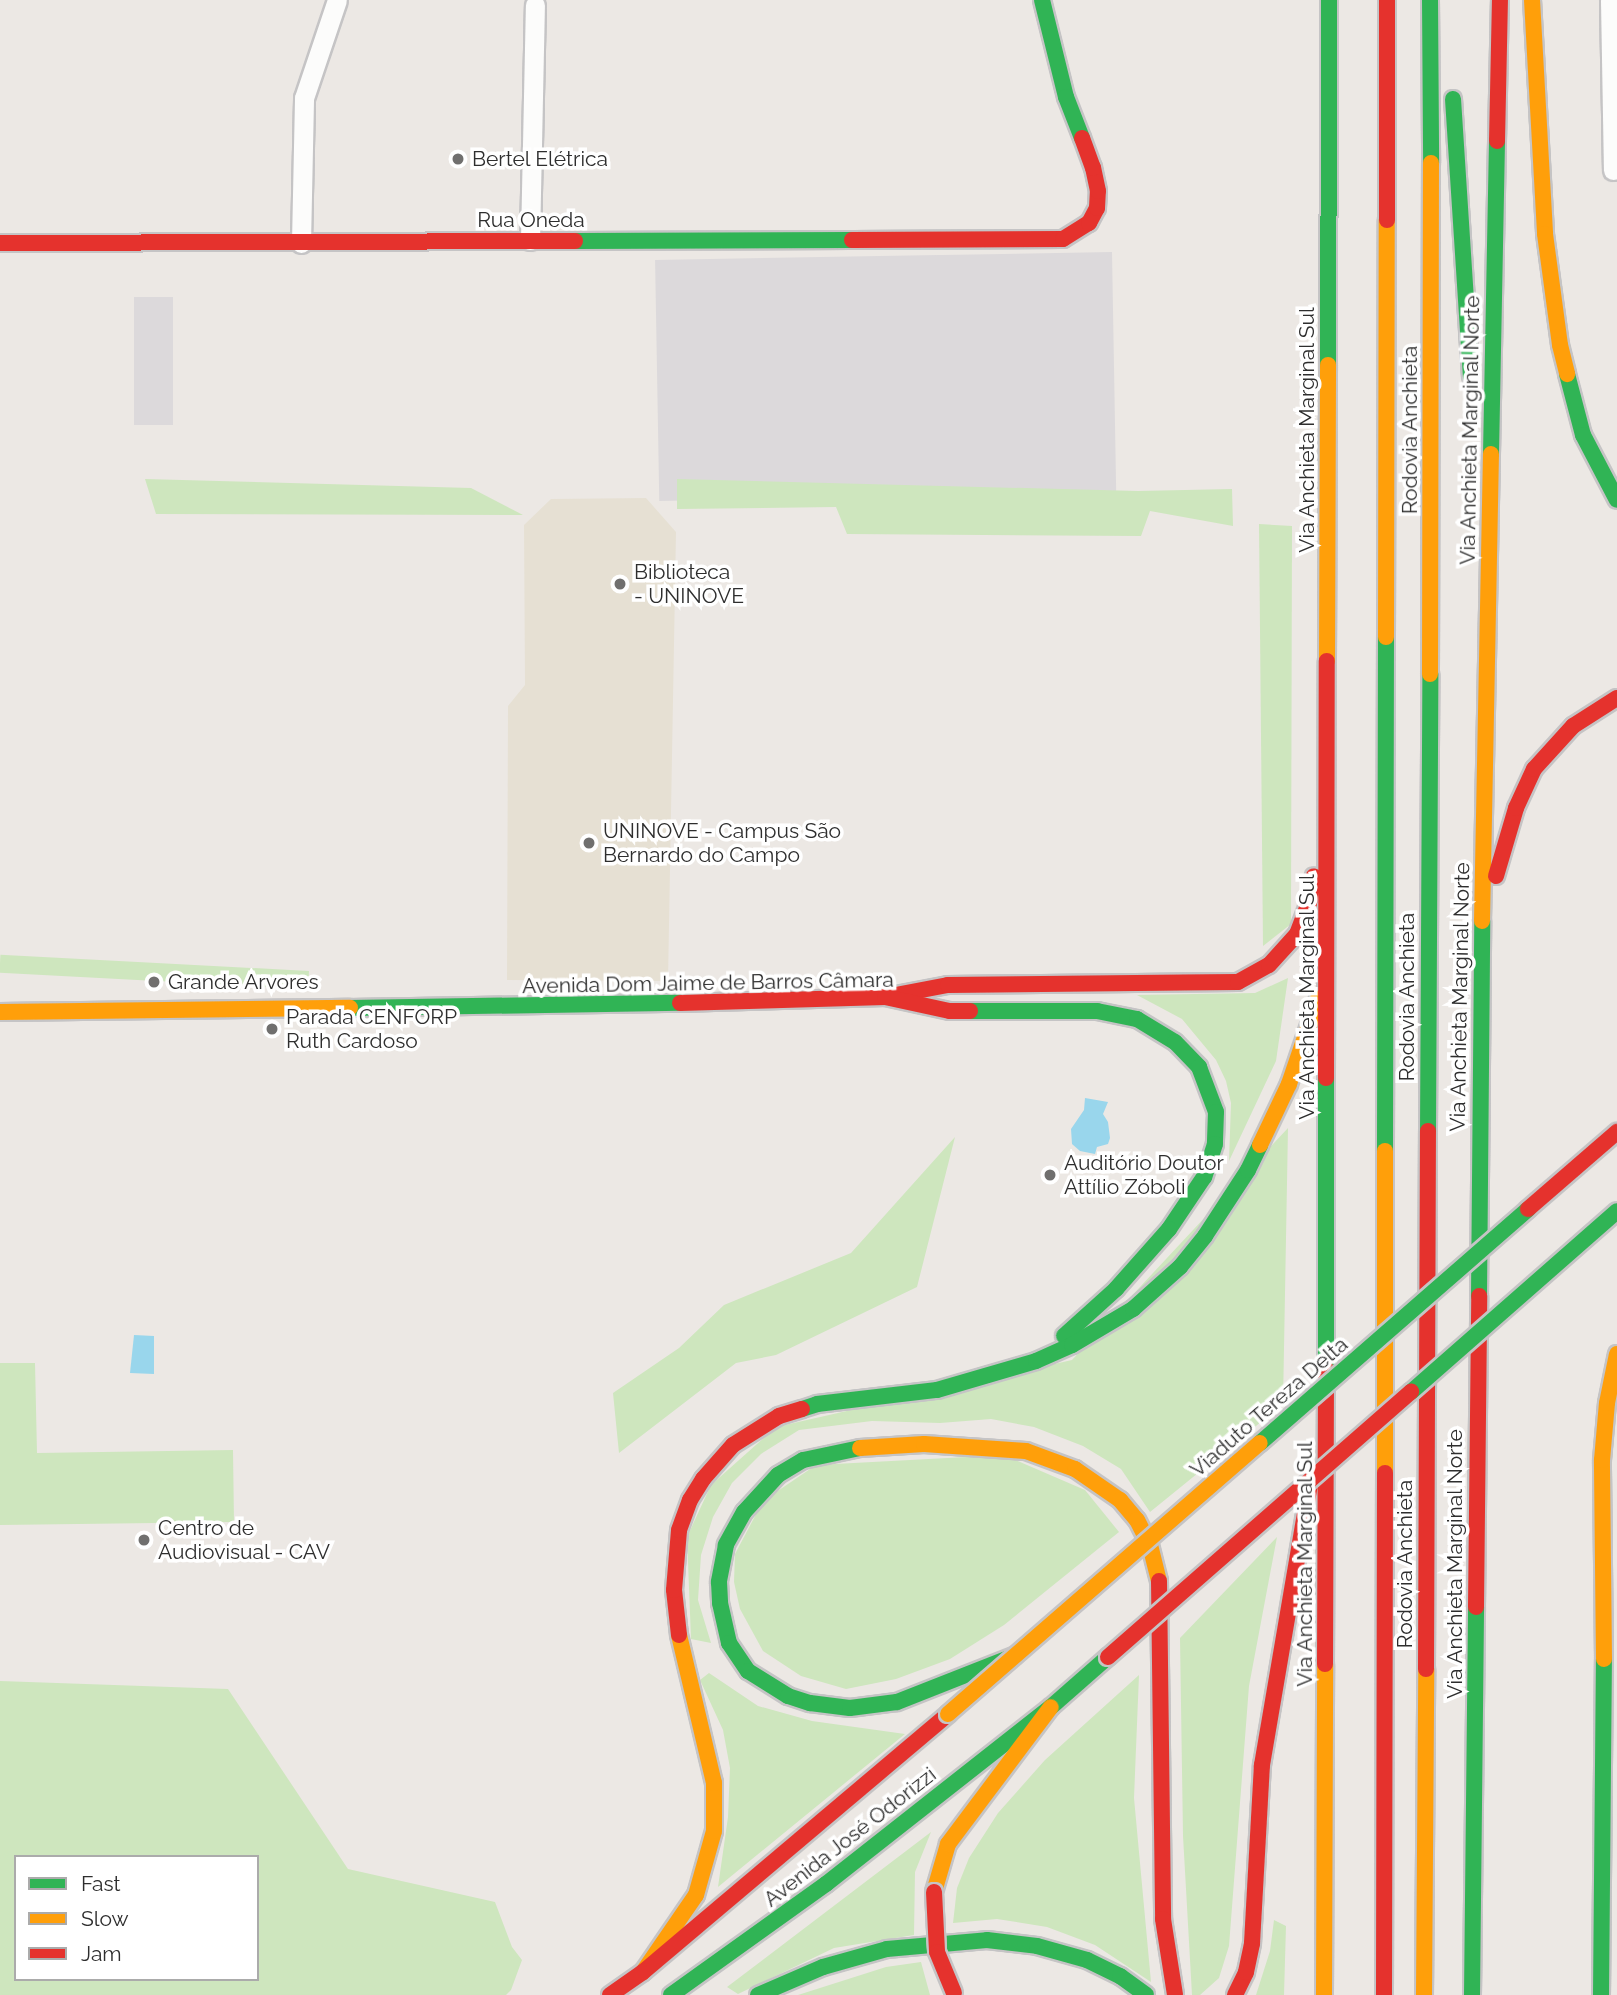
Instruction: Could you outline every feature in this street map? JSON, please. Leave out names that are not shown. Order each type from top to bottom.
[{"type":"main road","name":"Rua Oneda","points":[[0,243],[1063,239],[1089,223],[1097,208],[1098,191],[1093,168],[1066,97],[1042,0]]},
{"type":"main road","name":"Via Anchieta Marginal Sul","points":[[1324,1995],[1329,0]]},
{"type":"main road","name":"Rodovia Anchieta","points":[[1384,1995],[1387,0]]},
{"type":"main road","name":"Rodovia Anchieta","points":[[1424,1995],[1432,363],[1430,0]]},
{"type":"main road","name":"Via Anchieta Marginal Norte","points":[[1472,1995],[1482,928],[1500,0]]},
{"type":"main road","points":[[1532,0],[1545,234],[1560,345],[1583,435],[1617,500]]},
{"type":"main road","points":[[1452,79],[1472,391]]},
{"type":"main road","points":[[1475,432],[1488,608]]},
{"type":"main road","points":[[1482,928],[1513,817],[1534,769],[1573,726],[1617,698]]},
{"type":"main road","points":[[885,997],[948,985],[1206,984],[1247,979],[1275,960],[1302,925],[1309,903],[1328,775]]},
{"type":"main road","points":[[643,1972],[696,1895],[713,1831],[714,1783],[691,1657],[674,1590],[679,1531],[690,1500],[704,1479],[733,1445],[779,1416],[817,1404],[937,1390],[1036,1361],[1102,1329],[1133,1309],[1180,1267],[1205,1236],[1248,1170],[1275,1117],[1328,968]]},
{"type":"main road","name":"Avenida Dom Jaime de Barros Câmara","points":[[0,1012],[600,1005],[885,997],[950,1011],[1097,1012],[1137,1019],[1164,1033],[1189,1054],[1212,1095],[1216,1112],[1215,1144],[1204,1177],[1193,1196],[1116,1289],[1036,1361]]},
{"type":"main road","name":"Viaduto Tereza Delta","points":[[948,1714],[1617,1132]]},
{"type":"main road","points":[[955,1994],[937,1952],[933,1921],[934,1892],[948,1844],[1051,1707],[1617,1211]]},
{"type":"main road","points":[[1601,1995],[1604,1659],[1602,1460],[1607,1403],[1617,1354]]},
{"type":"main road","points":[[1235,1995],[1246,1972],[1252,1943],[1262,1765],[1285,1611],[1327,1393]]},
{"type":"main road","points":[[1014,1656],[905,1701],[870,1707],[835,1707],[788,1696],[748,1671],[729,1643],[723,1622],[719,1582],[726,1545],[744,1512],[764,1487],[790,1467],[821,1454],[863,1447],[967,1446],[1043,1455],[1104,1486],[1137,1520],[1150,1545],[1158,1576],[1163,1919],[1175,1995]]},
{"type":"main road","points":[[730,1673],[764,1683]]},
{"type":"main road","name":"Avenida José Odorizzi","points":[[671,1995],[826,1884],[1051,1707]]},
{"type":"main road","name":"Avenida José Odorizzi","points":[[610,1995],[643,1972],[948,1714]]},
{"type":"main road","points":[[758,1995],[823,1967],[877,1952],[957,1941],[987,1940],[1037,1946],[1087,1960],[1120,1976],[1146,1995]]},
{"type":"street","points":[[300,243],[304,98],[337,0]]},
{"type":"street","points":[[1609,0],[1613,170]]},
{"type":"street","points":[[530,240],[536,5]]},
{"type":"street","points":[[1604,1659],[1617,1574]]},
{"type":"shaded area","points":[[1112,252],[1116,493],[659,501],[655,260]]},
{"type":"shaded area","points":[[134,297],[173,297],[173,425],[134,425]]},
{"type":"shaded area","name":"UNINOVE - Campus São Bernardo do Campo","points":[[646,498],[676,532],[668,981],[507,980],[508,706],[525,685],[524,525],[551,499]]},
{"type":"green space","points":[[145,479],[471,488],[523,515],[156,514]]},
{"type":"green space","points":[[677,479],[1138,491],[1232,489],[1233,526],[1150,511],[1141,536],[847,534],[836,507],[677,509]]},
{"type":"green space","points":[[1259,524],[1292,526],[1291,924],[1263,946]]},
{"type":"green space","points":[[0,955],[309,971],[308,989],[0,973]]},
{"type":"green space","points":[[1288,978],[1276,1061],[1229,1161],[1231,1103],[1226,1081],[1216,1060],[1182,1019],[1137,995],[1255,993]]},
{"type":"green space","points":[[1288,1128],[1283,1404],[1150,1512],[1121,1469],[1083,1446],[1034,1427],[991,1419],[940,1423],[872,1421],[799,1430],[761,1454],[732,1483],[713,1517],[701,1555],[698,1600],[711,1643],[691,1639],[687,1537],[711,1485],[776,1427],[1072,1360]]},
{"type":"green space","points":[[955,1137],[917,1287],[776,1355],[736,1363],[619,1453],[613,1393],[679,1348],[724,1305],[851,1253]]},
{"type":"green space","points":[[0,1363],[35,1363],[37,1453],[233,1450],[234,1522],[0,1525]]},
{"type":"green space","points":[[1004,1455],[1085,1490],[1119,1532],[1004,1625],[950,1659],[896,1679],[846,1689],[801,1676],[763,1651],[740,1609],[734,1582],[735,1554],[763,1501],[816,1465]]},
{"type":"green space","points":[[1277,1537],[1249,1686],[1229,1946],[1219,1978],[1200,1995],[1192,1995],[1183,1836],[1180,1638]]},
{"type":"green space","points":[[709,1673],[758,1706],[812,1721],[905,1734],[718,1887],[728,1817],[730,1768],[723,1730],[700,1680]]},
{"type":"green space","points":[[1139,1675],[1134,1798],[1151,1982],[1095,1945],[1047,1927],[997,1919],[953,1923],[957,1888],[969,1858],[998,1813],[1045,1760]]},
{"type":"green space","points":[[0,1681],[228,1689],[348,1869],[495,1902],[512,1947],[522,1960],[511,1990],[506,1995],[0,1995]]},
{"type":"green space","points":[[931,1832],[915,1872],[914,1935],[834,1948],[738,1994],[727,1987]]},
{"type":"green space","points":[[1274,1920],[1286,1926],[1284,1995],[1256,1995],[1270,1951]]},
{"type":"green space","points":[[921,1962],[930,1995],[798,1995],[886,1967]]},
{"type":"water","points":[[1085,1098],[1108,1102],[1103,1114],[1108,1122],[1110,1138],[1108,1144],[1097,1147],[1095,1154],[1080,1151],[1072,1144],[1071,1129],[1084,1110]]},
{"type":"water","points":[[134,1335],[154,1336],[154,1374],[130,1373]]},
{"type":"traffic: fast","points":[[1042,0],[1066,97],[1082,138]]},
{"type":"traffic: fast","points":[[1328,365],[1329,0]]},
{"type":"traffic: fast","points":[[1430,0],[1431,163]]},
{"type":"traffic: fast","points":[[1453,99],[1471,376]]},
{"type":"traffic: fast","points":[[1491,454],[1497,141]]},
{"type":"traffic: fast","points":[[575,241],[852,240]]},
{"type":"traffic: fast","points":[[1567,374],[1583,435],[1617,500]]},
{"type":"traffic: fast","points":[[1385,1151],[1386,637]]},
{"type":"traffic: fast","points":[[1428,1131],[1430,674]]},
{"type":"traffic: fast","points":[[1479,1296],[1482,921]]},
{"type":"traffic: fast","points":[[350,1008],[680,1003]]},
{"type":"traffic: fast","points":[[970,1011],[1097,1011],[1137,1019],[1175,1042],[1199,1067],[1216,1112],[1215,1144],[1204,1177],[1169,1229],[1116,1289],[1064,1336]]},
{"type":"traffic: fast","points":[[1326,1078],[1326,1369]]},
{"type":"traffic: fast","points":[[802,1409],[817,1404],[937,1390],[1036,1361],[1072,1345],[1133,1309],[1180,1267],[1205,1236],[1248,1170],[1260,1145]]},
{"type":"traffic: fast","points":[[1260,1443],[1528,1209]]},
{"type":"traffic: fast","points":[[1411,1392],[1617,1211]]},
{"type":"traffic: fast","points":[[860,1448],[803,1460],[778,1475],[744,1512],[726,1545],[719,1582],[720,1603],[729,1643],[748,1671],[788,1696],[810,1703],[850,1708],[897,1702],[1014,1656]]},
{"type":"traffic: fast","points":[[1472,1995],[1476,1607]]},
{"type":"traffic: fast","points":[[671,1995],[826,1884],[1051,1707],[1108,1657]]},
{"type":"traffic: fast","points":[[1601,1995],[1604,1659]]},
{"type":"traffic: fast","points":[[758,1995],[823,1967],[887,1949],[987,1940],[1037,1946],[1087,1960],[1120,1976],[1146,1995]]},
{"type":"traffic: slow","points":[[1532,0],[1545,234],[1560,345],[1567,374]]},
{"type":"traffic: slow","points":[[1430,674],[1431,163]]},
{"type":"traffic: slow","points":[[1386,637],[1387,220]]},
{"type":"traffic: slow","points":[[1327,661],[1328,365]]},
{"type":"traffic: slow","points":[[1482,921],[1491,454]]},
{"type":"traffic: slow","points":[[1260,1145],[1289,1084],[1318,999]]},
{"type":"traffic: slow","points":[[0,1012],[350,1008]]},
{"type":"traffic: slow","points":[[1385,1151],[1385,1473]]},
{"type":"traffic: slow","points":[[1604,1659],[1602,1460],[1607,1403],[1617,1354]]},
{"type":"traffic: slow","points":[[948,1714],[1260,1443]]},
{"type":"traffic: slow","points":[[860,1448],[924,1444],[1026,1451],[1075,1469],[1120,1500],[1137,1520],[1150,1545],[1159,1581]]},
{"type":"traffic: slow","points":[[643,1972],[696,1895],[714,1831],[714,1783],[679,1635]]},
{"type":"traffic: slow","points":[[1324,1995],[1325,1664]]},
{"type":"traffic: slow","points":[[1424,1995],[1426,1669]]},
{"type":"traffic: slow","points":[[934,1892],[948,1844],[1051,1707]]},
{"type":"traffic: jam","points":[[1387,0],[1387,220]]},
{"type":"traffic: jam","points":[[1497,141],[1500,0]]},
{"type":"traffic: jam","points":[[852,240],[1063,239],[1089,223],[1097,208],[1098,191],[1082,138]]},
{"type":"traffic: jam","points":[[0,243],[575,241]]},
{"type":"traffic: jam","points":[[1326,1078],[1327,661]]},
{"type":"traffic: jam","points":[[1496,876],[1516,808],[1534,769],[1573,726],[1617,698]]},
{"type":"traffic: jam","points":[[885,997],[948,985],[1238,982],[1269,965],[1297,934],[1309,903],[1314,876]]},
{"type":"traffic: jam","points":[[680,1003],[885,997],[950,1011],[970,1011]]},
{"type":"traffic: jam","points":[[1426,1669],[1428,1131]]},
{"type":"traffic: jam","points":[[1528,1209],[1617,1132]]},
{"type":"traffic: jam","points":[[1476,1607],[1479,1296]]},
{"type":"traffic: jam","points":[[1325,1664],[1326,1369]]},
{"type":"traffic: jam","points":[[1108,1657],[1411,1392]]},
{"type":"traffic: jam","points":[[679,1635],[674,1590],[679,1530],[690,1500],[703,1479],[733,1445],[779,1416],[802,1409]]},
{"type":"traffic: jam","points":[[1384,1995],[1385,1473]]},
{"type":"traffic: jam","points":[[1235,1995],[1246,1972],[1252,1943],[1262,1765],[1310,1483]]},
{"type":"traffic: jam","points":[[1159,1581],[1163,1919],[1175,1995]]},
{"type":"traffic: jam","points":[[610,1995],[643,1972],[948,1714]]},
{"type":"traffic: jam","points":[[934,1892],[937,1952],[954,1993]]},
{"type":"place","name":"Bertel Elétrica","points":[[458,159]]},
{"type":"place","name":"Biblioteca - UNINOVE","points":[[620,584]]},
{"type":"place","name":"UNINOVE - Campus São Bernardo do Campo","points":[[589,843]]},
{"type":"place","name":"Grande Arvores","points":[[154,982]]},
{"type":"place","name":"Parada CENFORP Ruth Cardoso","points":[[272,1029]]},
{"type":"place","name":"Auditório Doutor Attílio Zóboli","points":[[1050,1175]]},
{"type":"place","name":"Centro de Audiovisual - CAV","points":[[144,1540]]}]
